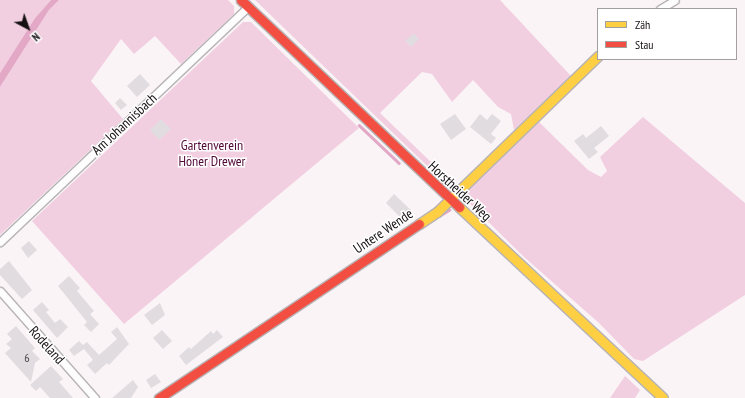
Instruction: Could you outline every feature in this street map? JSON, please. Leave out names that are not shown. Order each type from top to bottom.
[{"type":"street","points":[[662,8],[675,0]]},
{"type":"street","name":"Horstheider Weg","points":[[245,3],[449,200],[663,398]]},
{"type":"street","name":"Am Johannisbach","points":[[0,242],[245,3]]},
{"type":"street","name":"Untere Wende","points":[[159,398],[437,212],[597,57]]},
{"type":"street","name":"Rodeland","points":[[0,292],[95,398]]},
{"type":"green space","points":[[0,0],[51,0],[35,18],[0,73]]},
{"type":"green space","points":[[59,0],[228,0],[234,6],[234,14],[181,64],[155,36],[134,54],[121,39],[91,81],[123,119],[0,235],[0,87],[49,10]]},
{"type":"green space","points":[[255,0],[500,0],[571,76],[514,130],[511,114],[498,107],[473,80],[452,102],[432,74],[422,72],[380,113],[456,186],[450,188]]},
{"type":"green space","name":"Gartenverein Höner Drewer","points":[[243,22],[251,22],[359,128],[124,324],[32,221]]},
{"type":"green space","points":[[643,117],[745,203],[745,295],[643,361],[634,359],[599,323],[524,257],[462,196],[539,122],[588,170],[601,177],[607,171],[600,157]]},
{"type":"green space","points":[[625,376],[640,390],[635,398],[610,398]]},
{"type":"shaded area","points":[[51,0],[59,0],[49,10],[0,87],[0,73],[35,18]]},
{"type":"building","points":[[414,33],[419,39],[411,47],[405,41]]},
{"type":"building","points":[[140,74],[150,85],[137,97],[127,86]]},
{"type":"building","points":[[120,98],[127,105],[121,110],[115,103]]},
{"type":"building","points":[[455,114],[466,129],[451,140],[440,124]]},
{"type":"building","points":[[480,114],[487,120],[492,114],[501,121],[491,134],[496,138],[491,144],[470,127]]},
{"type":"building","points":[[161,119],[171,129],[159,140],[150,130]]},
{"type":"building","points":[[601,126],[609,136],[594,148],[598,152],[589,159],[574,141],[583,134],[586,138]]},
{"type":"building","points":[[394,194],[412,211],[407,216],[404,213],[399,216],[386,203]]},
{"type":"building","points":[[29,241],[37,250],[28,258],[21,248]]},
{"type":"building","points":[[9,261],[32,290],[22,299],[0,275],[0,269]]},
{"type":"building","points":[[69,276],[80,288],[77,291],[94,311],[90,314],[99,324],[91,332],[84,325],[87,322],[58,286]]},
{"type":"building","points":[[42,302],[49,310],[46,312],[55,323],[60,319],[68,327],[57,338],[33,310]]},
{"type":"building","points":[[160,303],[165,315],[152,325],[144,315]]},
{"type":"building","points":[[16,326],[35,348],[32,351],[40,359],[35,363],[31,382],[5,353],[11,348],[6,344],[12,339],[7,334]]},
{"type":"building","points":[[117,327],[129,344],[109,365],[107,363],[95,374],[87,365],[93,360],[84,349],[74,356],[69,350],[79,341],[83,345],[87,342],[99,355],[117,339],[111,332]]},
{"type":"building","points":[[162,330],[172,341],[163,349],[153,338]]},
{"type":"building","points":[[217,330],[223,337],[186,365],[179,356],[189,347],[191,349],[211,331],[213,334]]},
{"type":"building","points":[[51,366],[63,379],[59,382],[73,398],[50,398],[40,387],[36,391],[30,385]]},
{"type":"building","points":[[155,374],[161,382],[151,388],[146,380]]},
{"type":"building","points":[[133,380],[138,387],[131,398],[112,398]]},
{"type":"waterway","points":[[359,125],[399,163]]},
{"type":"waterway","points":[[439,216],[449,210]]},
{"type":"traffic: slow","points":[[419,224],[437,212],[597,57]]},
{"type":"traffic: slow","points":[[459,207],[663,398]]},
{"type":"traffic: jam","points":[[241,0],[459,207]]},
{"type":"traffic: jam","points":[[159,398],[419,224]]}]
